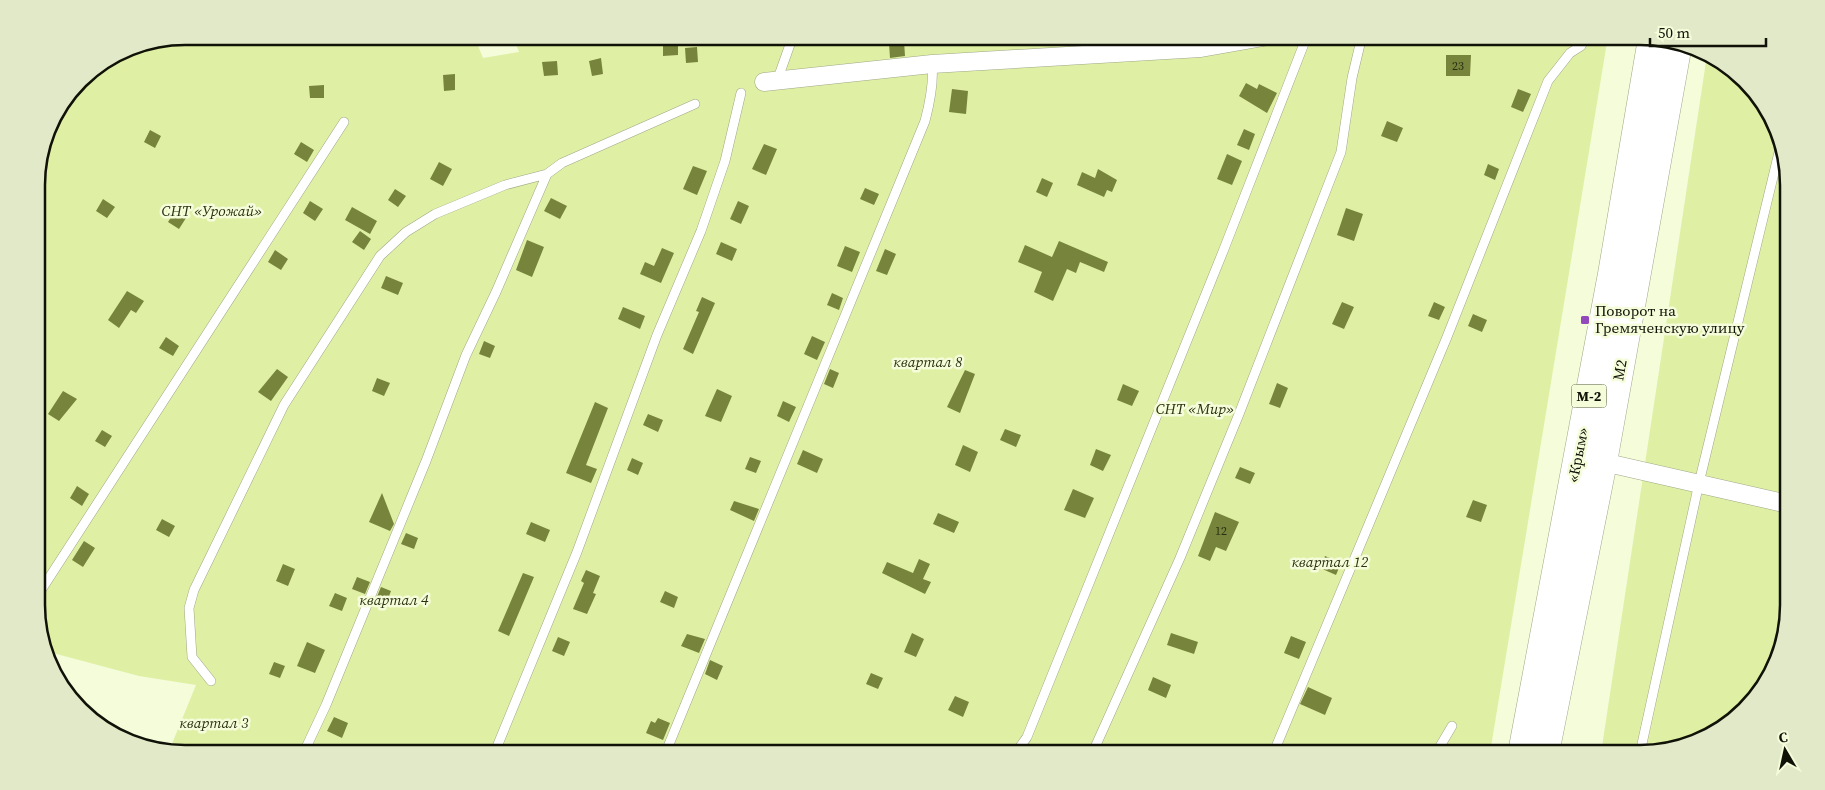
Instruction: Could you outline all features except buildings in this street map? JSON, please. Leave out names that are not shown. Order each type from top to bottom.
[{"type":"highway","name":"«Крым»","points":[[1524,745],[1612,274],[1651,46]]},
{"type":"highway","name":"М2","points":[[1547,745],[1603,462],[1677,50]]},
{"type":"street","points":[[770,82],[932,64],[1163,45]]},
{"type":"street","points":[[1603,462],[1780,502]]},
{"type":"lane","points":[[770,82],[788,45]]},
{"type":"lane","points":[[1021,745],[1027,737],[1224,249],[1303,45]]},
{"type":"lane","points":[[1096,745],[1180,558],[1239,414],[1341,152],[1352,78],[1360,45]]},
{"type":"lane","points":[[1277,745],[1447,337],[1548,81],[1570,53],[1582,45]]},
{"type":"lane","points":[[669,745],[924,121],[930,102],[932,64]]},
{"type":"lane","points":[[498,745],[577,552],[657,335],[701,231],[725,162],[741,93]]},
{"type":"lane","points":[[211,681],[192,657],[189,608],[194,590],[284,405],[380,256],[406,232],[435,214],[505,185],[547,174],[562,163],[695,104]]},
{"type":"lane","points":[[45,585],[344,122]]},
{"type":"lane","points":[[1642,745],[1699,483],[1777,159]]},
{"type":"lane","points":[[307,745],[326,705],[426,461],[466,355],[496,292],[547,174]]},
{"type":"lane","points":[[1441,745],[1452,726]]},
{"type":"green space","name":"СНТ «Мир»","points":[[185,45],[478,45],[483,58],[519,52],[516,45],[1607,45],[1491,745],[176,745],[172,744],[196,685],[139,676],[54,653],[46,623],[45,176],[50,149],[59,123],[74,100],[93,80],[107,69],[140,52],[167,46]]},
{"type":"green space","points":[[1706,62],[1725,74],[1751,100],[1769,131],[1779,167],[1780,614],[1775,641],[1761,675],[1739,704],[1725,716],[1694,734],[1676,740],[1649,745],[1602,745]]},
{"type":"place","name":"Поворот на Гремяченскую улицу","points":[[1585,320]]},
{"type":"park label","name":"СНТ «Урожай»","points":[[212,211]]},
{"type":"park label","name":"квартал 8","points":[[928,362]]},
{"type":"park label","name":"квартал 12","points":[[1330,562]]},
{"type":"park label","name":"квартал 4","points":[[394,600]]},
{"type":"park label","name":"квартал 3","points":[[214,723]]}]
